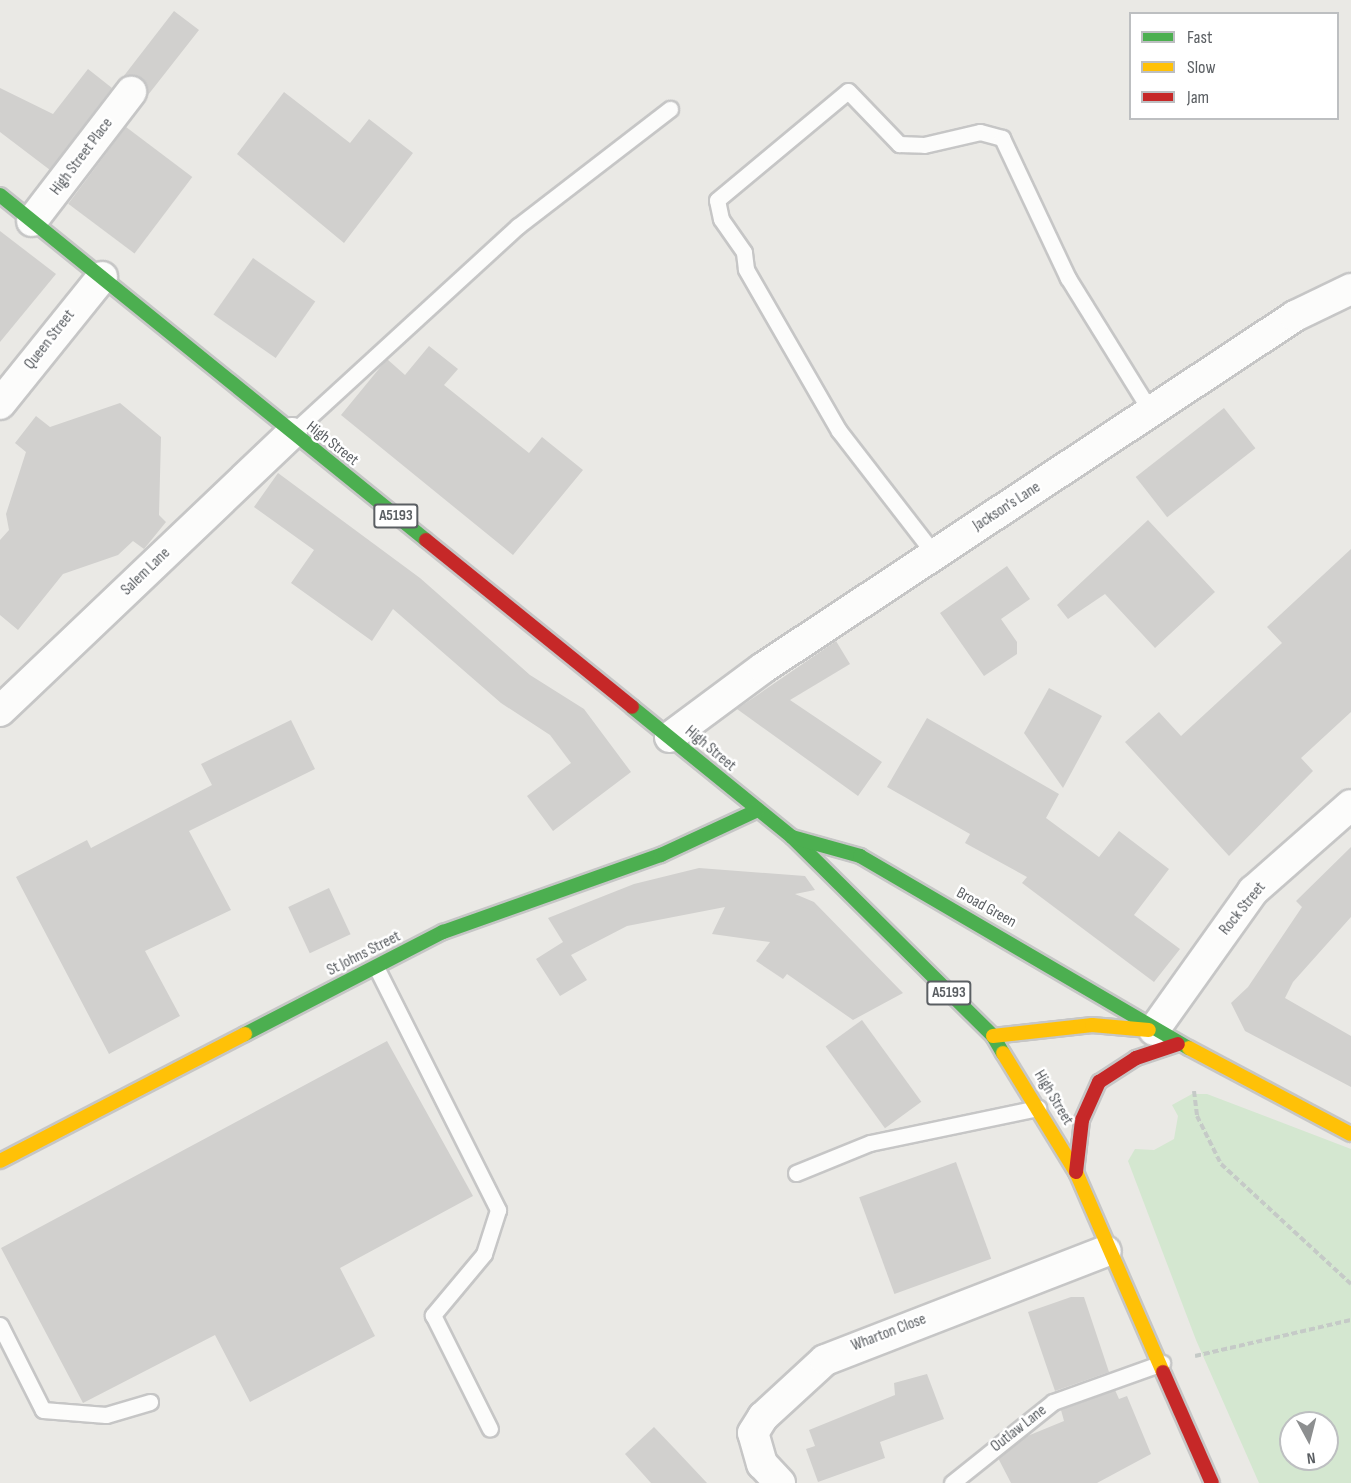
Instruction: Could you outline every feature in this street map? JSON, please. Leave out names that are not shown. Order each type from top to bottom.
[{"type":"main road","name":"High Street","points":[[0,195],[792,837],[993,1036],[1041,1107],[1076,1172],[1106,1251],[1162,1363],[1212,1483]]},
{"type":"main road","name":"St Johns Street","points":[[0,1161],[443,933],[661,855],[758,810]]},
{"type":"main road","name":"Broad Green","points":[[792,837],[860,855],[1042,958],[1166,1037],[1351,1134]]},
{"type":"main road","name":"Broad Green","points":[[993,1036],[1021,1029],[1092,1025],[1166,1037]]},
{"type":"main road","points":[[1076,1172],[1082,1120],[1099,1082],[1166,1037]]},
{"type":"street","name":"High Street Place","points":[[33,221],[130,92]]},
{"type":"street","name":"Queen Street","points":[[0,404],[102,277]]},
{"type":"street","name":"Jackson's Lane","points":[[670,737],[935,555],[1295,316],[1351,289]]},
{"type":"street","name":"Salem Lane","points":[[0,711],[292,433]]},
{"type":"street","name":"Rock Street","points":[[1166,1037],[1253,891],[1351,805]]},
{"type":"street","name":"Wharton Close","points":[[780,1483],[762,1464],[753,1433],[763,1417],[825,1360],[1106,1251]]},
{"type":"lane","points":[[935,555],[839,431],[746,269],[744,252],[721,219],[717,200],[848,91],[899,144],[924,145],[980,132],[1002,138],[1068,278],[1150,412]]},
{"type":"lane","points":[[292,433],[518,226],[670,109]]},
{"type":"lane","points":[[376,967],[498,1210],[484,1254],[433,1314],[490,1429]]},
{"type":"lane","points":[[796,1173],[870,1143],[1041,1107]]},
{"type":"lane","points":[[0,1325],[43,1410],[106,1415],[150,1402]]},
{"type":"lane","name":"Outlaw Lane","points":[[952,1483],[1053,1402],[1162,1363]]},
{"type":"path","points":[[1211,1062],[1192,1094],[1221,1164],[1351,1284]]},
{"type":"path","points":[[1162,1363],[1351,1320]]},
{"type":"green space","points":[[1192,1094],[1207,1094],[1351,1149],[1351,1483],[1259,1483],[1196,1340],[1128,1161],[1135,1149],[1154,1150],[1174,1139],[1178,1116],[1172,1105]]},
{"type":"building","points":[[174,11],[199,30],[148,95],[141,78],[123,77]]},
{"type":"building","points":[[88,69],[112,88],[50,170],[0,132],[0,88],[53,114]]},
{"type":"building","points":[[284,92],[350,143],[369,119],[413,153],[344,243],[237,154]]},
{"type":"building","points":[[126,127],[192,177],[135,254],[68,204]]},
{"type":"building","points":[[0,231],[56,274],[0,342]]},
{"type":"building","points":[[253,258],[315,302],[276,358],[213,315]]},
{"type":"building","points":[[429,346],[458,369],[444,385],[529,453],[542,437],[583,470],[513,555],[341,415],[387,359],[405,375]]},
{"type":"building","points":[[120,403],[161,437],[159,515],[166,522],[144,549],[133,541],[118,555],[63,574],[18,630],[0,615],[0,540],[9,530],[6,514],[26,452],[15,443],[36,416],[50,427]]},
{"type":"building","points":[[1224,408],[1255,448],[1167,517],[1136,477]]},
{"type":"building","points":[[278,473],[420,578],[530,675],[584,709],[631,772],[553,831],[527,796],[571,763],[550,735],[501,703],[393,609],[372,641],[291,583],[314,550],[254,507]]},
{"type":"building","points":[[1148,520],[1215,592],[1155,648],[1105,594],[1068,619],[1057,605]]},
{"type":"building","points":[[1351,549],[1351,712],[1301,758],[1313,771],[1229,856],[1125,742],[1159,712],[1181,736],[1282,643],[1267,627]]},
{"type":"building","points":[[1007,566],[1030,599],[1001,619],[1017,642],[1017,654],[984,676],[940,613]]},
{"type":"building","points":[[836,641],[850,664],[790,700],[882,762],[858,796],[737,709]]},
{"type":"building","points":[[1049,688],[1102,716],[1063,788],[1024,733]]},
{"type":"building","points":[[927,718],[1059,794],[1046,818],[1099,857],[1119,831],[1169,869],[1134,915],[1180,949],[1154,982],[1022,883],[1027,877],[965,843],[970,834],[887,787]]},
{"type":"building","points":[[291,720],[315,769],[189,831],[231,910],[145,951],[180,1016],[109,1054],[16,877],[87,840],[91,848],[212,785],[201,764]]},
{"type":"building","points":[[1351,847],[1351,917],[1293,982],[1285,998],[1351,1036],[1351,1087],[1245,1031],[1231,1003],[1248,987],[1302,907],[1296,901]]},
{"type":"building","points":[[699,868],[805,876],[815,890],[795,894],[814,902],[903,993],[853,1020],[787,974],[783,979],[756,961],[770,942],[712,934],[725,907],[627,926],[571,955],[587,980],[560,996],[536,959],[563,942],[548,918],[634,884]]},
{"type":"building","points":[[329,888],[351,934],[310,953],[288,907]]},
{"type":"building","points":[[862,1020],[921,1102],[885,1128],[826,1046]]},
{"type":"building","points":[[387,1041],[473,1196],[340,1268],[375,1336],[250,1402],[215,1335],[83,1403],[1,1248]]},
{"type":"building","points":[[956,1162],[991,1259],[894,1294],[859,1197]]},
{"type":"building","points":[[1071,1297],[1084,1297],[1109,1372],[1055,1391],[1028,1312]]},
{"type":"building","points":[[927,1374],[944,1419],[880,1442],[885,1458],[818,1482],[806,1449],[815,1446],[809,1430],[895,1395],[894,1383]]},
{"type":"building","points":[[1115,1390],[1119,1399],[1127,1396],[1151,1454],[1097,1483],[1011,1483],[998,1458],[1025,1437],[1064,1421],[1061,1410]]},
{"type":"building","points":[[654,1427],[707,1483],[651,1483],[625,1454]]},
{"type":"traffic: fast","points":[[0,195],[426,540]]},
{"type":"traffic: fast","points":[[632,707],[792,837],[993,1036],[1003,1053]]},
{"type":"traffic: fast","points":[[245,1034],[443,932],[661,855],[758,810]]},
{"type":"traffic: fast","points":[[792,837],[860,856],[1189,1048]]},
{"type":"traffic: slow","points":[[993,1036],[1092,1025],[1149,1030]]},
{"type":"traffic: slow","points":[[0,1161],[245,1034]]},
{"type":"traffic: slow","points":[[1189,1048],[1351,1134]]},
{"type":"traffic: slow","points":[[1003,1053],[1076,1172],[1163,1372]]},
{"type":"traffic: jam","points":[[426,540],[632,707]]},
{"type":"traffic: jam","points":[[1076,1172],[1082,1120],[1099,1082],[1136,1058],[1178,1044]]},
{"type":"traffic: jam","points":[[1163,1372],[1212,1483]]}]
